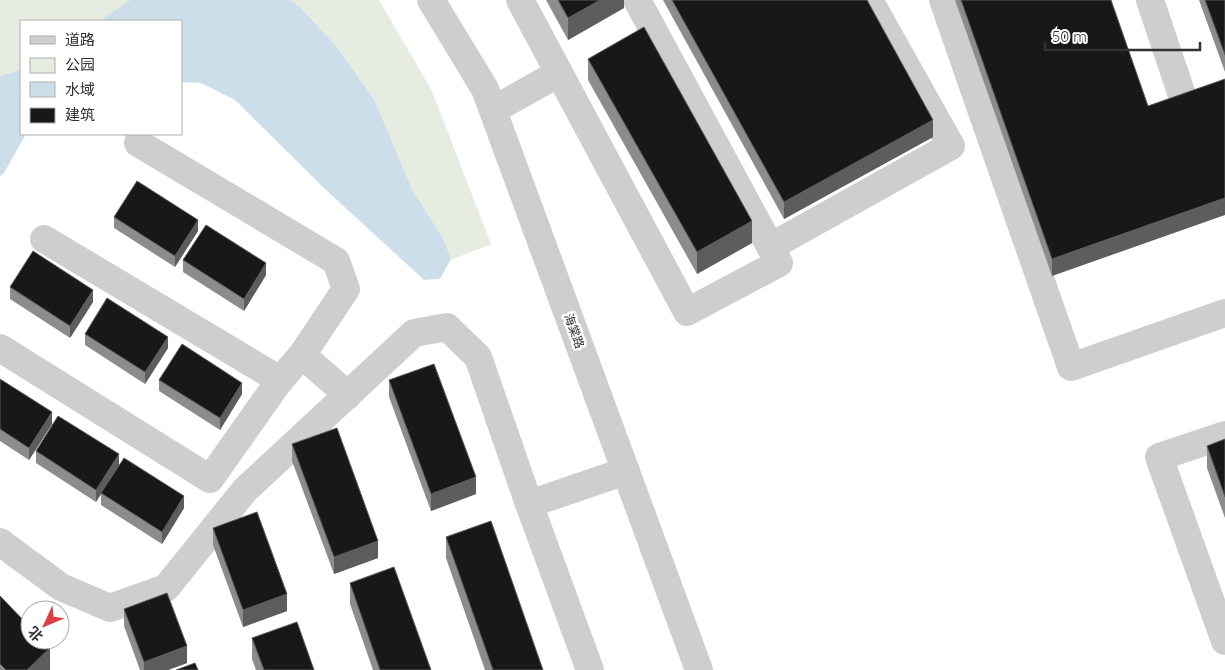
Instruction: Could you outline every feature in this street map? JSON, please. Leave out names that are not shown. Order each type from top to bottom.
[{"type":"street","name":"海棠路","points":[[431,0],[485,89],[699,670]]},
{"type":"street","points":[[520,0],[687,312],[779,263],[638,0]]},
{"type":"street","points":[[770,247],[951,146],[869,0]]},
{"type":"street","points":[[943,0],[1071,367],[1225,313]]},
{"type":"street","points":[[1150,0],[1182,95]]},
{"type":"street","points":[[493,110],[559,73]]},
{"type":"street","points":[[0,348],[210,479],[280,380],[302,355],[346,289],[336,261],[138,143]]},
{"type":"street","points":[[44,239],[280,380]]},
{"type":"street","points":[[0,542],[61,587],[110,608],[166,588],[245,490],[414,333],[447,328],[478,357],[529,504],[590,670]]},
{"type":"street","points":[[302,355],[348,395]]},
{"type":"street","points":[[1225,435],[1159,457],[1225,641]]},
{"type":"street","points":[[529,504],[626,471]]},
{"type":"green space","points":[[0,0],[130,0],[100,20],[20,20],[20,70],[0,78]]},
{"type":"green space","points":[[291,0],[379,0],[432,91],[491,244],[451,260],[443,238],[413,191],[374,99],[337,47],[300,7]]},
{"type":"water","points":[[130,0],[291,0],[300,7],[337,47],[374,99],[413,191],[443,238],[451,259],[440,279],[424,280],[324,188],[235,100],[201,83],[182,82],[182,20],[100,20]]},
{"type":"water","points":[[20,70],[20,135],[25,135],[4,173],[0,176],[0,76]]},
{"type":"building","points":[[558,0],[600,0],[568,18]]},
{"type":"building","points":[[672,0],[867,0],[933,120],[784,202]]},
{"type":"building","points":[[961,0],[1111,0],[1148,106],[1225,79],[1225,198],[1052,259]]},
{"type":"building","points":[[1205,0],[1225,0],[1225,55]]},
{"type":"building","points":[[644,27],[752,221],[697,252],[588,59]]},
{"type":"building","points":[[137,181],[198,220],[175,256],[114,217]]},
{"type":"building","points":[[206,225],[266,263],[244,299],[183,260]]},
{"type":"building","points":[[33,251],[93,290],[70,326],[10,287]]},
{"type":"building","points":[[107,298],[168,337],[145,372],[85,334]]},
{"type":"building","points":[[182,344],[242,383],[220,418],[159,380]]},
{"type":"building","points":[[434,364],[476,477],[431,494],[389,380]]},
{"type":"building","points":[[0,379],[52,412],[29,448],[0,429]]},
{"type":"building","points":[[58,416],[119,454],[96,490],[36,451]]},
{"type":"building","points":[[337,428],[378,541],[334,557],[292,444]]},
{"type":"building","points":[[1225,439],[1225,497],[1207,446]]},
{"type":"building","points":[[124,458],[184,496],[162,532],[101,493]]},
{"type":"building","points":[[257,512],[287,594],[243,610],[213,528]]},
{"type":"building","points":[[491,521],[543,670],[493,670],[446,537]]},
{"type":"building","points":[[394,567],[431,670],[380,670],[350,583]]},
{"type":"building","points":[[167,593],[187,646],[144,662],[124,609]]},
{"type":"building","points":[[0,596],[20,617],[20,650],[48,650],[27,670],[6,670],[0,664]]},
{"type":"building","points":[[297,622],[314,670],[264,670],[252,638]]},
{"type":"building","points":[[195,663],[198,670],[176,670]]}]
